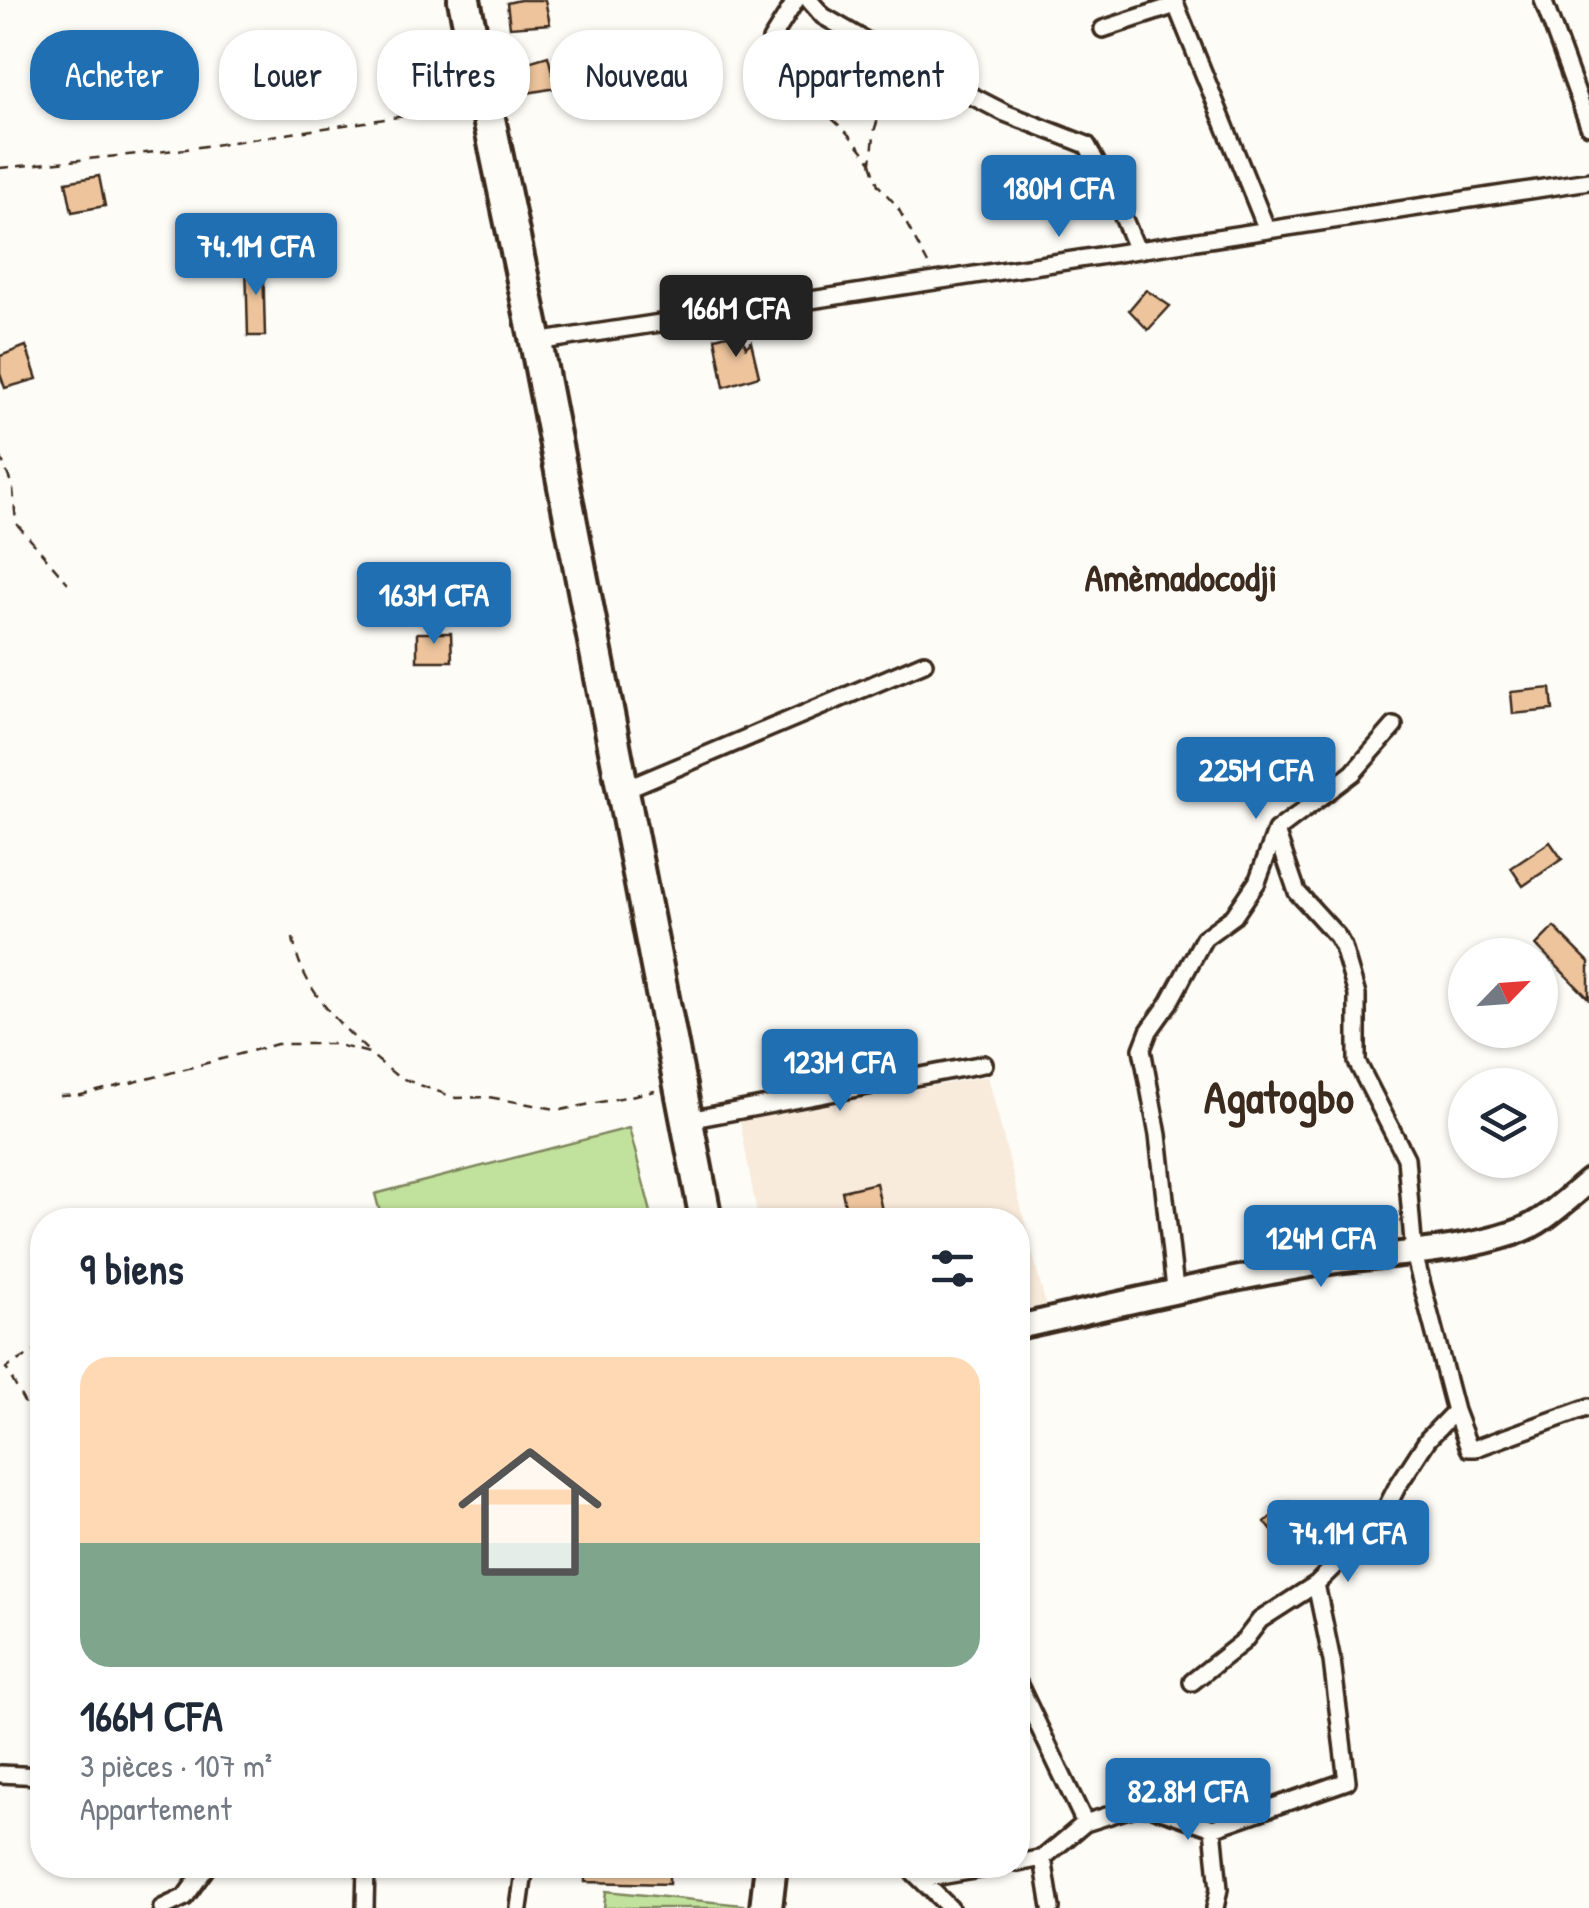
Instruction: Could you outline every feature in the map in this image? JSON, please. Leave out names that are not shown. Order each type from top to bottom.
[{"type":"highway","points":[[469,4],[473,30]]},
{"type":"highway","points":[[489,120],[704,1208]]},
{"type":"highway","points":[[766,1908],[769,1878]]},
{"type":"street","points":[[777,30],[796,0]]},
{"type":"street","points":[[809,0],[823,16],[847,30]]},
{"type":"street","points":[[1543,0],[1589,126]]},
{"type":"street","points":[[1103,29],[1176,5],[1267,230]]},
{"type":"street","points":[[979,100],[1086,145],[1137,250]]},
{"type":"street","points":[[536,342],[1589,181]]},
{"type":"street","points":[[621,792],[924,663]]},
{"type":"street","points":[[1175,1290],[1158,1135],[1142,1049],[1148,1030],[1169,1003],[1204,938],[1234,916],[1256,882],[1276,832],[1354,773],[1394,726]]},
{"type":"street","points":[[1276,832],[1297,892],[1343,947],[1357,995],[1357,1062],[1406,1158],[1414,1254],[1455,1411],[1472,1449],[1589,1408]]},
{"type":"street","points":[[685,1105],[984,1064]]},
{"type":"street","points":[[1030,1324],[1175,1290],[1315,1264],[1414,1254],[1514,1234],[1542,1219],[1589,1181]]},
{"type":"street","points":[[1192,1682],[1244,1641],[1260,1620],[1316,1584],[1380,1522],[1428,1439],[1455,1411]]},
{"type":"street","points":[[1030,1861],[1043,1858],[1085,1823],[1145,1805],[1213,1828],[1347,1781],[1332,1661],[1316,1584]]},
{"type":"street","points":[[1030,1708],[1085,1823]]},
{"type":"street","points":[[0,1774],[30,1775]]},
{"type":"street","points":[[1213,1828],[1219,1888],[1215,1908]]},
{"type":"street","points":[[1043,1858],[1051,1908]]},
{"type":"street","points":[[162,1908],[185,1897],[199,1878]]},
{"type":"street","points":[[365,1908],[366,1878]]},
{"type":"street","points":[[519,1908],[523,1878]]},
{"type":"street","points":[[922,1879],[928,1878]]},
{"type":"street","points":[[922,1879],[950,1908]]},
{"type":"path","points":[[0,168],[186,149],[379,120]]},
{"type":"path","points":[[835,120],[871,162],[878,185],[897,206],[929,267]]},
{"type":"path","points":[[871,162],[879,120]]},
{"type":"path","points":[[0,456],[13,488],[16,523],[68,584]]},
{"type":"path","points":[[293,938],[300,969],[308,982],[347,1032],[398,1077],[456,1098],[489,1097],[560,1110],[636,1093],[685,1105]]},
{"type":"path","points":[[60,1096],[159,1076],[277,1044],[334,1044],[368,1052]]},
{"type":"path","points":[[6,1368],[30,1354]]},
{"type":"path","points":[[0,1360],[30,1408]]},
{"type":"shaded area","points":[[988,1076],[1021,1208],[756,1208],[740,1121]]},
{"type":"shaded area","points":[[1030,1243],[1047,1310],[1030,1314]]},
{"type":"green space","points":[[629,1128],[650,1208],[379,1208],[375,1194]]},
{"type":"green space","points":[[606,1891],[743,1905],[604,1908]]},
{"type":"building","points":[[545,0],[550,24],[510,27],[507,3]]},
{"type":"building","points":[[548,56],[550,89],[530,92],[530,61]]},
{"type":"building","points":[[99,176],[105,206],[72,212],[66,182]]},
{"type":"building","points":[[263,260],[265,336],[248,336],[246,261]]},
{"type":"building","points":[[1146,290],[1170,306],[1148,330],[1129,310]]},
{"type":"building","points":[[731,334],[735,340],[742,337],[746,347],[751,342],[759,376],[724,387],[715,338]]},
{"type":"building","points":[[26,346],[37,379],[5,388],[0,356]]},
{"type":"building","points":[[445,575],[449,604],[410,610],[405,580]]},
{"type":"building","points":[[417,633],[451,633],[452,661],[417,661]]},
{"type":"building","points":[[1551,688],[1553,710],[1513,714],[1511,692]]},
{"type":"building","points":[[1550,842],[1562,859],[1523,886],[1511,868]]},
{"type":"building","points":[[1554,927],[1589,962],[1589,999],[1558,967],[1558,938],[1543,938]]},
{"type":"building","points":[[876,1183],[881,1208],[846,1208],[842,1191]]},
{"type":"building","points":[[1289,1502],[1308,1531],[1284,1546],[1265,1522]]},
{"type":"building","points":[[585,1878],[669,1878],[669,1884],[585,1882]]},
{"type":"district","name":"Amèmadocodji","points":[[1181,578]]},
{"type":"district","name":"Agatogbo","points":[[1279,1097]]}]
